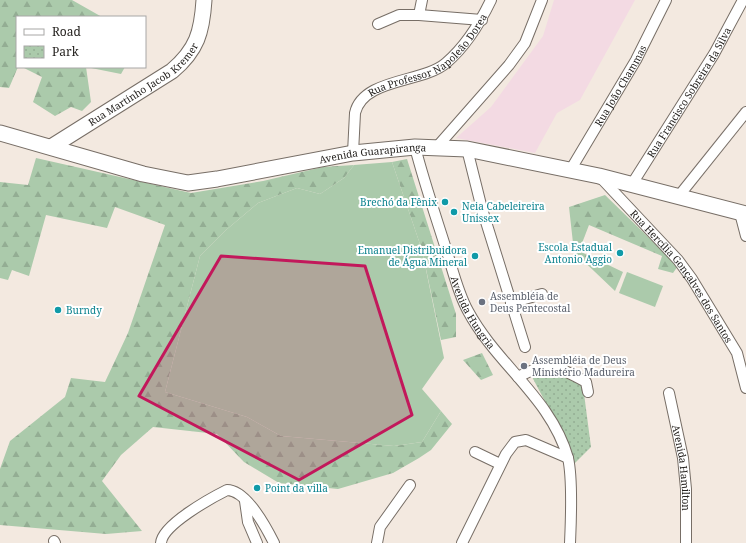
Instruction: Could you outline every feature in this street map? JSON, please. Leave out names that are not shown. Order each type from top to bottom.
[{"type":"main road","name":"Rua Martinho Jacob Kremer","points":[[50,147],[184,62],[192,52],[199,37],[204,0]]},
{"type":"main road","name":"Avenida Guarapiranga","points":[[0,133],[143,174],[188,183],[217,179],[353,153],[415,147],[467,149],[570,169],[743,213]]},
{"type":"street","points":[[419,15],[422,0]]},
{"type":"street","name":"Rua Professor Napoleão Dorea","points":[[353,153],[357,107],[365,96],[376,90],[440,68],[457,52],[482,20],[491,0]]},
{"type":"street","points":[[436,148],[509,65],[525,43],[542,0]]},
{"type":"street","name":"Rua João Chammas","points":[[570,169],[636,60],[666,0]]},
{"type":"street","name":"Rua Francisco Sobreira da Silva","points":[[632,184],[714,54],[742,0]]},
{"type":"street","points":[[378,24],[399,15],[419,15],[482,20]]},
{"type":"street","points":[[678,197],[746,112]]},
{"type":"street","name":"Avenida Hungria","points":[[415,147],[461,297],[477,325],[545,409],[554,424],[568,458],[570,476],[570,543]]},
{"type":"street","points":[[467,149],[482,209],[525,348]]},
{"type":"street","name":"Rua Hercília Gonçalves dos Santos","points":[[599,176],[678,260],[692,279],[737,352],[746,388]]},
{"type":"street","points":[[743,213],[746,236]]},
{"type":"street","points":[[511,303],[542,294]]},
{"type":"street","points":[[518,377],[534,368],[552,367],[570,373],[586,382],[588,392]]},
{"type":"street","name":"Avenida Hamilton","points":[[669,393],[684,466],[686,489],[686,543]]},
{"type":"street","points":[[462,543],[500,464],[511,447],[520,441],[526,440],[568,458]]},
{"type":"street","points":[[475,452],[500,464]]},
{"type":"street","points":[[377,543],[380,527],[410,486]]},
{"type":"street","points":[[161,543],[163,535],[190,511],[227,490],[233,490],[238,493],[258,515],[274,543]]},
{"type":"street","points":[[245,501],[248,522],[257,543]]},
{"type":"highlighted area","points":[[221,256],[365,266],[412,415],[299,480],[139,396]]},
{"type":"shaded area","points":[[554,0],[635,0],[580,100],[557,113],[535,153],[456,138],[491,107],[543,36]]},
{"type":"green space","points":[[0,0],[72,0],[100,16],[16,16],[16,68],[18,68],[9,88],[0,87]]},
{"type":"green space","points":[[24,68],[86,68],[91,102],[82,111],[71,107],[55,116],[33,102],[42,77]]},
{"type":"green space","points":[[91,68],[124,68],[121,74]]},
{"type":"green space","points":[[36,158],[191,193],[263,181],[323,167],[354,165],[344,178],[320,194],[297,188],[258,203],[226,230],[200,256],[165,392],[247,417],[281,436],[394,446],[422,442],[441,411],[452,424],[431,450],[393,473],[338,489],[279,483],[244,462],[217,434],[153,427],[121,455],[102,481],[142,531],[106,534],[0,525],[0,469],[10,441],[65,397],[71,378],[105,382],[128,333],[165,225],[115,207],[107,228],[46,215],[29,276],[12,270],[8,280],[0,278],[0,182],[28,185]]},
{"type":"green space","points":[[407,159],[456,314],[456,337],[441,340],[422,250],[392,162]]},
{"type":"green space","points":[[392,162],[422,250],[444,358],[422,389],[441,411],[422,442],[394,446],[281,436],[247,417],[165,392],[200,256],[226,230],[258,203],[297,188],[320,194],[344,178],[354,165]]},
{"type":"green space","points":[[605,195],[678,266],[673,273],[658,269],[662,256],[589,225],[579,251],[623,272],[615,291],[574,252],[569,207]]},
{"type":"green space","points":[[627,272],[663,286],[655,307],[619,293]]},
{"type":"green space","points":[[482,353],[493,375],[481,380],[463,360]]},
{"type":"green space","points":[[555,371],[583,386],[591,447],[573,465],[556,422],[531,375],[539,372]]},
{"type":"place","name":"Brechó da Fênix","points":[[445,202]]},
{"type":"place","name":"Neia Cabeleireira Unissex","points":[[454,212]]},
{"type":"place","name":"Escola Estadual Antonio Aggio","points":[[620,253]]},
{"type":"place","name":"Emanuel Distribuidora de Água Mineral","points":[[475,256]]},
{"type":"place","name":"Assembléia de Deus Pentecostal","points":[[482,302]]},
{"type":"place","name":"Burndy","points":[[58,310]]},
{"type":"place","name":"Assembléia de Deus Ministério Madureira","points":[[524,366]]},
{"type":"place","name":"Point da villa","points":[[257,488]]}]
